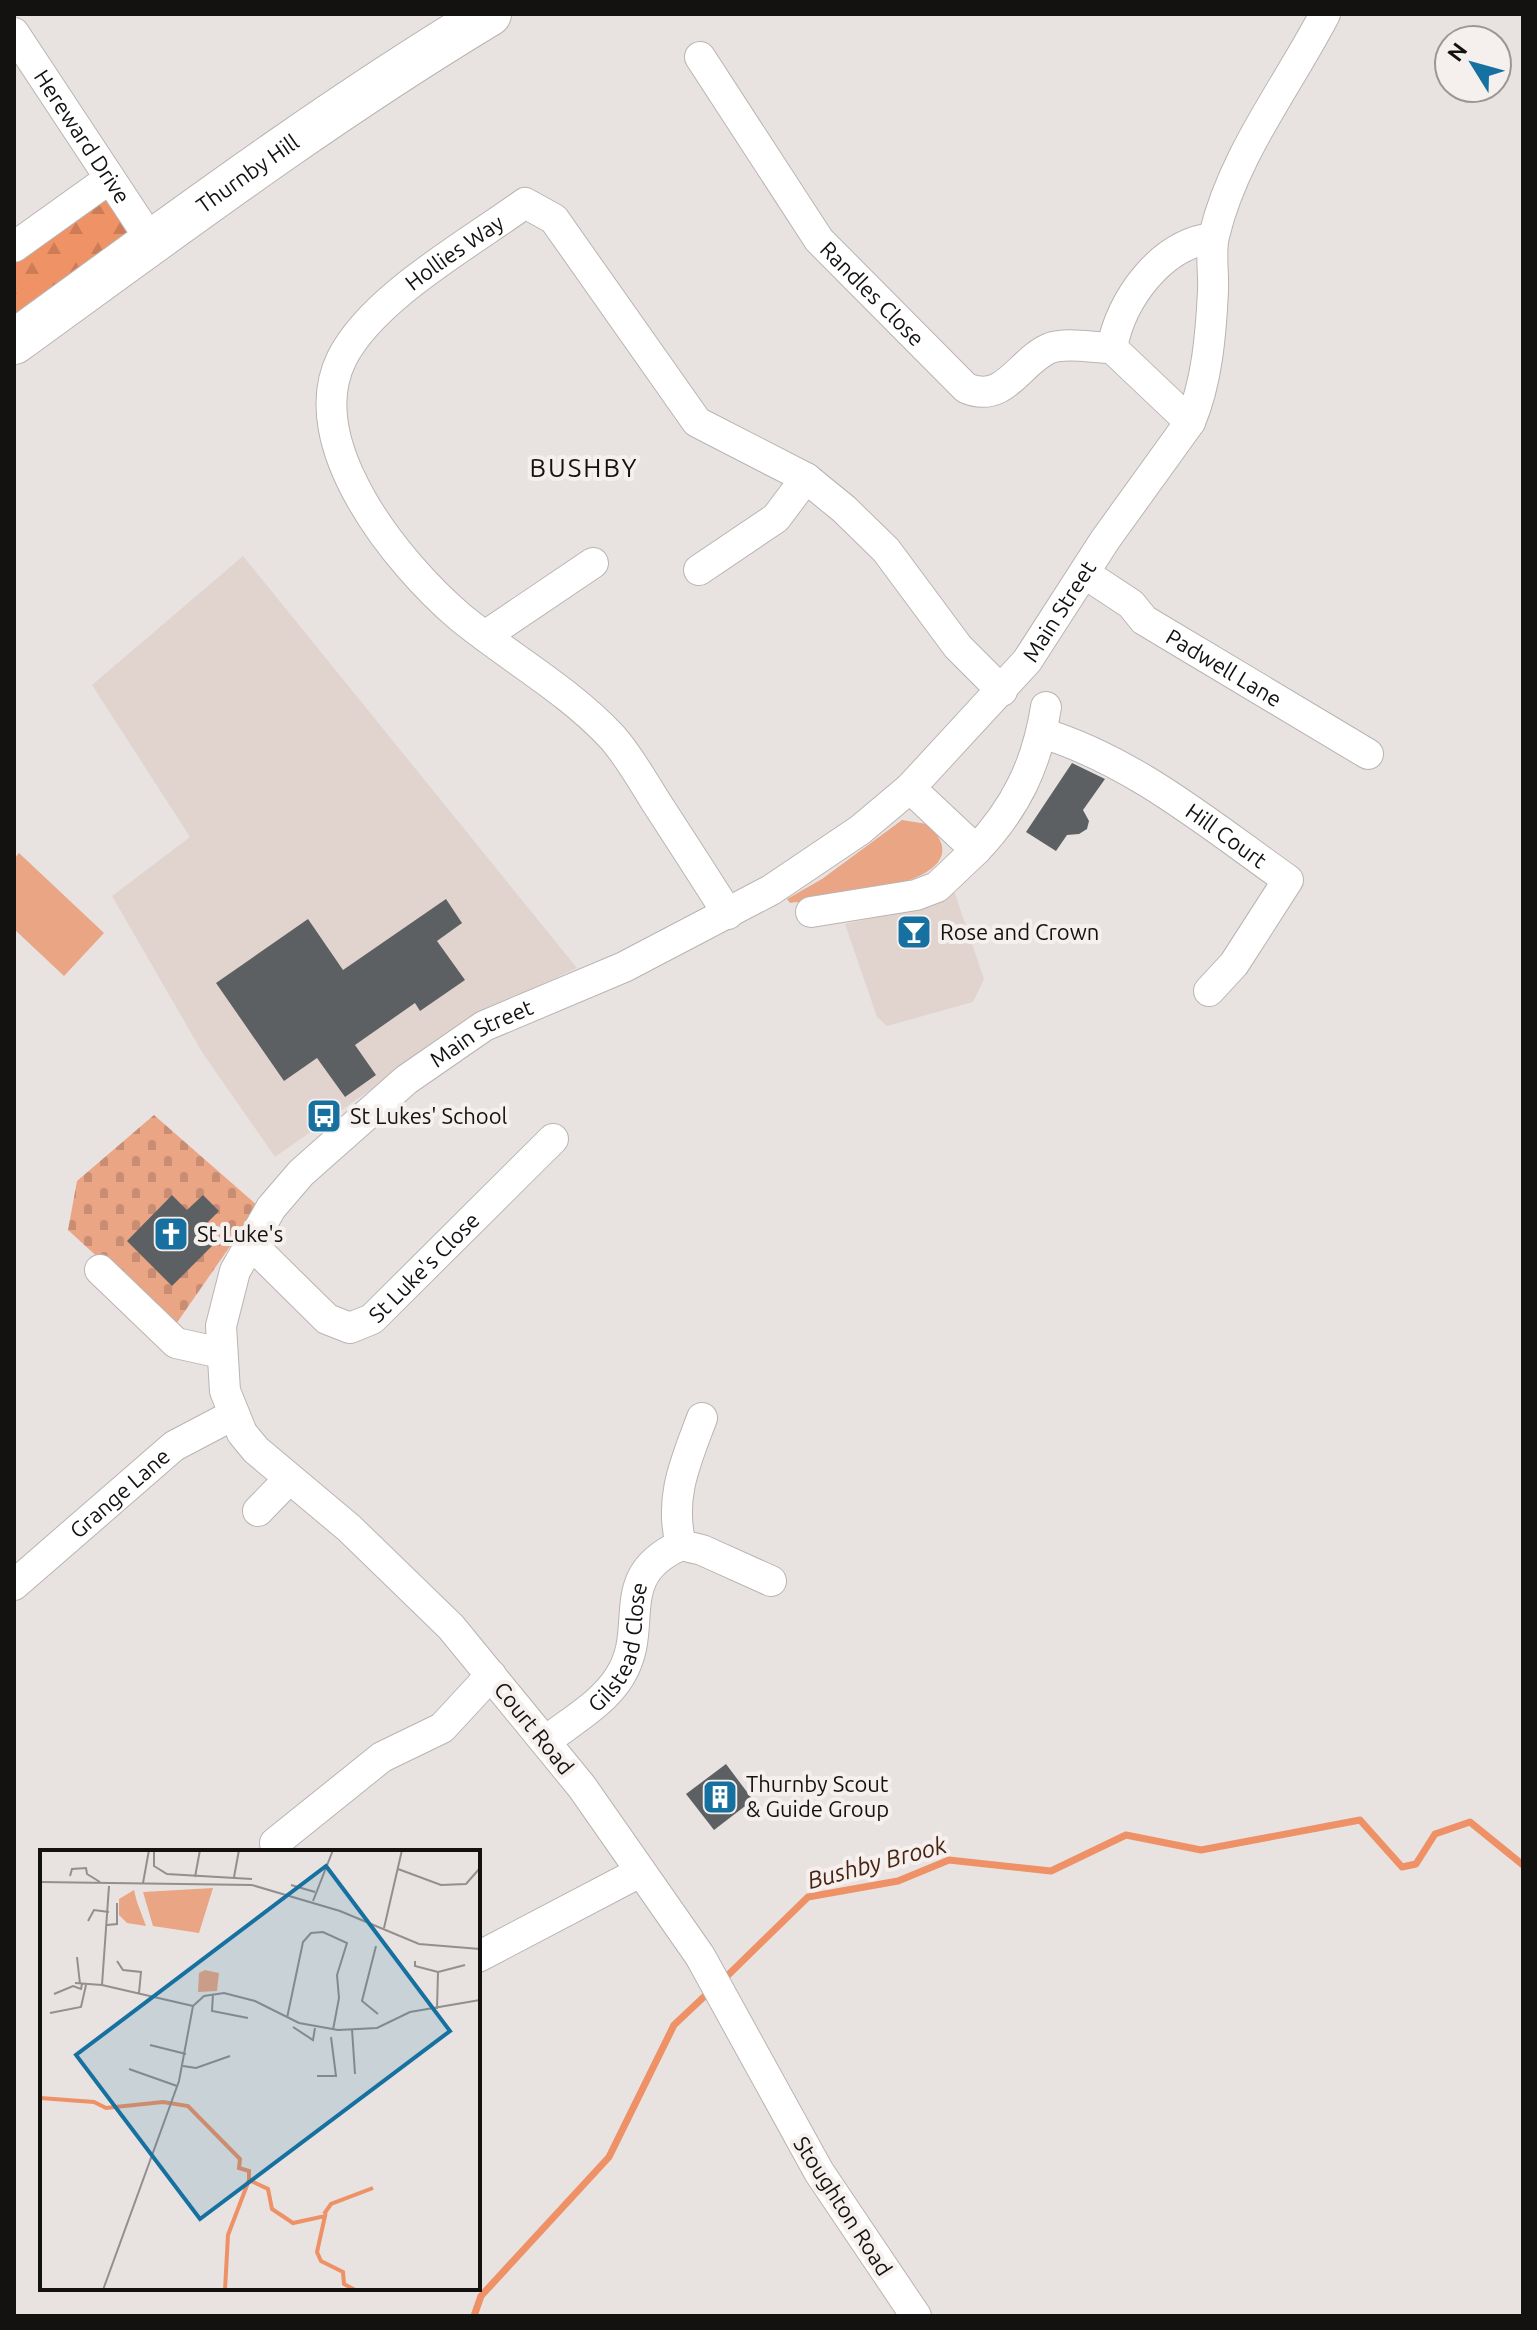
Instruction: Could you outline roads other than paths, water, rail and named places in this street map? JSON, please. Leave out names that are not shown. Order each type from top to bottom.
[{"type":"highway","name":"Thurnby Hill","points":[[14,342],[150,239],[332,113],[489,14]]},
{"type":"street","name":"Main Street","points":[[233,1415],[221,1353],[226,1301],[250,1243],[271,1208],[301,1173],[406,1080],[484,1026],[624,967],[728,914],[812,864],[910,788],[1027,661],[1084,573],[1190,422],[1199,402],[1208,331],[1213,238],[1243,154],[1294,75],[1325,14]]},
{"type":"street","name":"Hereward Drive","points":[[14,33],[150,239]]},
{"type":"street","name":"Randles Close","points":[[700,57],[819,240],[966,388],[977,393],[1001,388],[1050,348],[1112,348]]},
{"type":"street","points":[[14,247],[109,179]]},
{"type":"street","name":"Hollies Way","points":[[728,914],[614,740],[570,696],[485,636],[429,584],[367,506],[346,473],[336,444],[331,385],[357,333],[381,308],[525,203],[554,219],[697,422],[806,478],[886,550],[958,647],[1002,691]]},
{"type":"street","points":[[1190,422],[1112,348],[1116,327],[1151,272],[1185,245],[1213,238]]},
{"type":"street","points":[[699,570],[776,518],[806,478]]},
{"type":"street","points":[[485,636],[593,563]]},
{"type":"street","name":"Padwell Lane","points":[[1084,573],[1131,604],[1144,620],[1368,754]]},
{"type":"street","name":"Hill Court","points":[[976,850],[1015,803],[1032,767],[1044,720],[1081,745],[1137,775],[1288,880],[1234,964],[1209,991]]},
{"type":"street","points":[[811,912],[916,895],[937,887],[976,850],[910,788]]},
{"type":"street","name":"St Luke's Close","points":[[250,1243],[327,1319],[350,1328],[372,1319],[553,1139]]},
{"type":"street","points":[[100,1270],[176,1343],[221,1353]]},
{"type":"street","name":"Court Road","points":[[233,1415],[256,1450],[349,1528],[408,1583],[546,1741],[700,1956],[773,2094]]},
{"type":"street","name":"Grange Lane","points":[[14,1585],[174,1446],[233,1415]]},
{"type":"street","points":[[702,1418],[677,1487],[675,1509],[681,1545],[702,1550],[771,1581]]},
{"type":"street","points":[[258,1511],[289,1479]]},
{"type":"street","name":"Gilstead Close","points":[[546,1741],[595,1703],[621,1676],[631,1642],[635,1595],[641,1579],[660,1555],[681,1545]]},
{"type":"street","points":[[275,1843],[382,1757],[442,1728],[491,1675]]},
{"type":"street","points":[[480,1956],[640,1872]]},
{"type":"street","name":"Stoughton Road","points":[[773,2094],[865,2243],[916,2316]]},
{"type":"waterway","name":"Bushby Brook","points":[[722,1981],[808,1897],[898,1881],[949,1860],[1051,1871],[1126,1835],[1201,1850],[1360,1820],[1402,1867],[1416,1864],[1435,1834],[1470,1822],[1523,1865]]},
{"type":"waterway","name":"Bushby Brook","points":[[474,2316],[481,2296],[609,2157],[674,2025],[709,1992]]},
{"type":"place","name":"Rose and Crown","points":[[914,932]]},
{"type":"place","name":"St Lukes' School","points":[[324,1116]]},
{"type":"place","name":"St Luke's","points":[[171,1234]]},
{"type":"place","name":"Thurnby Scout & Guide Group","points":[[720,1797]]},
{"type":"district","name":"BUSHBY","points":[[584,468]]}]
